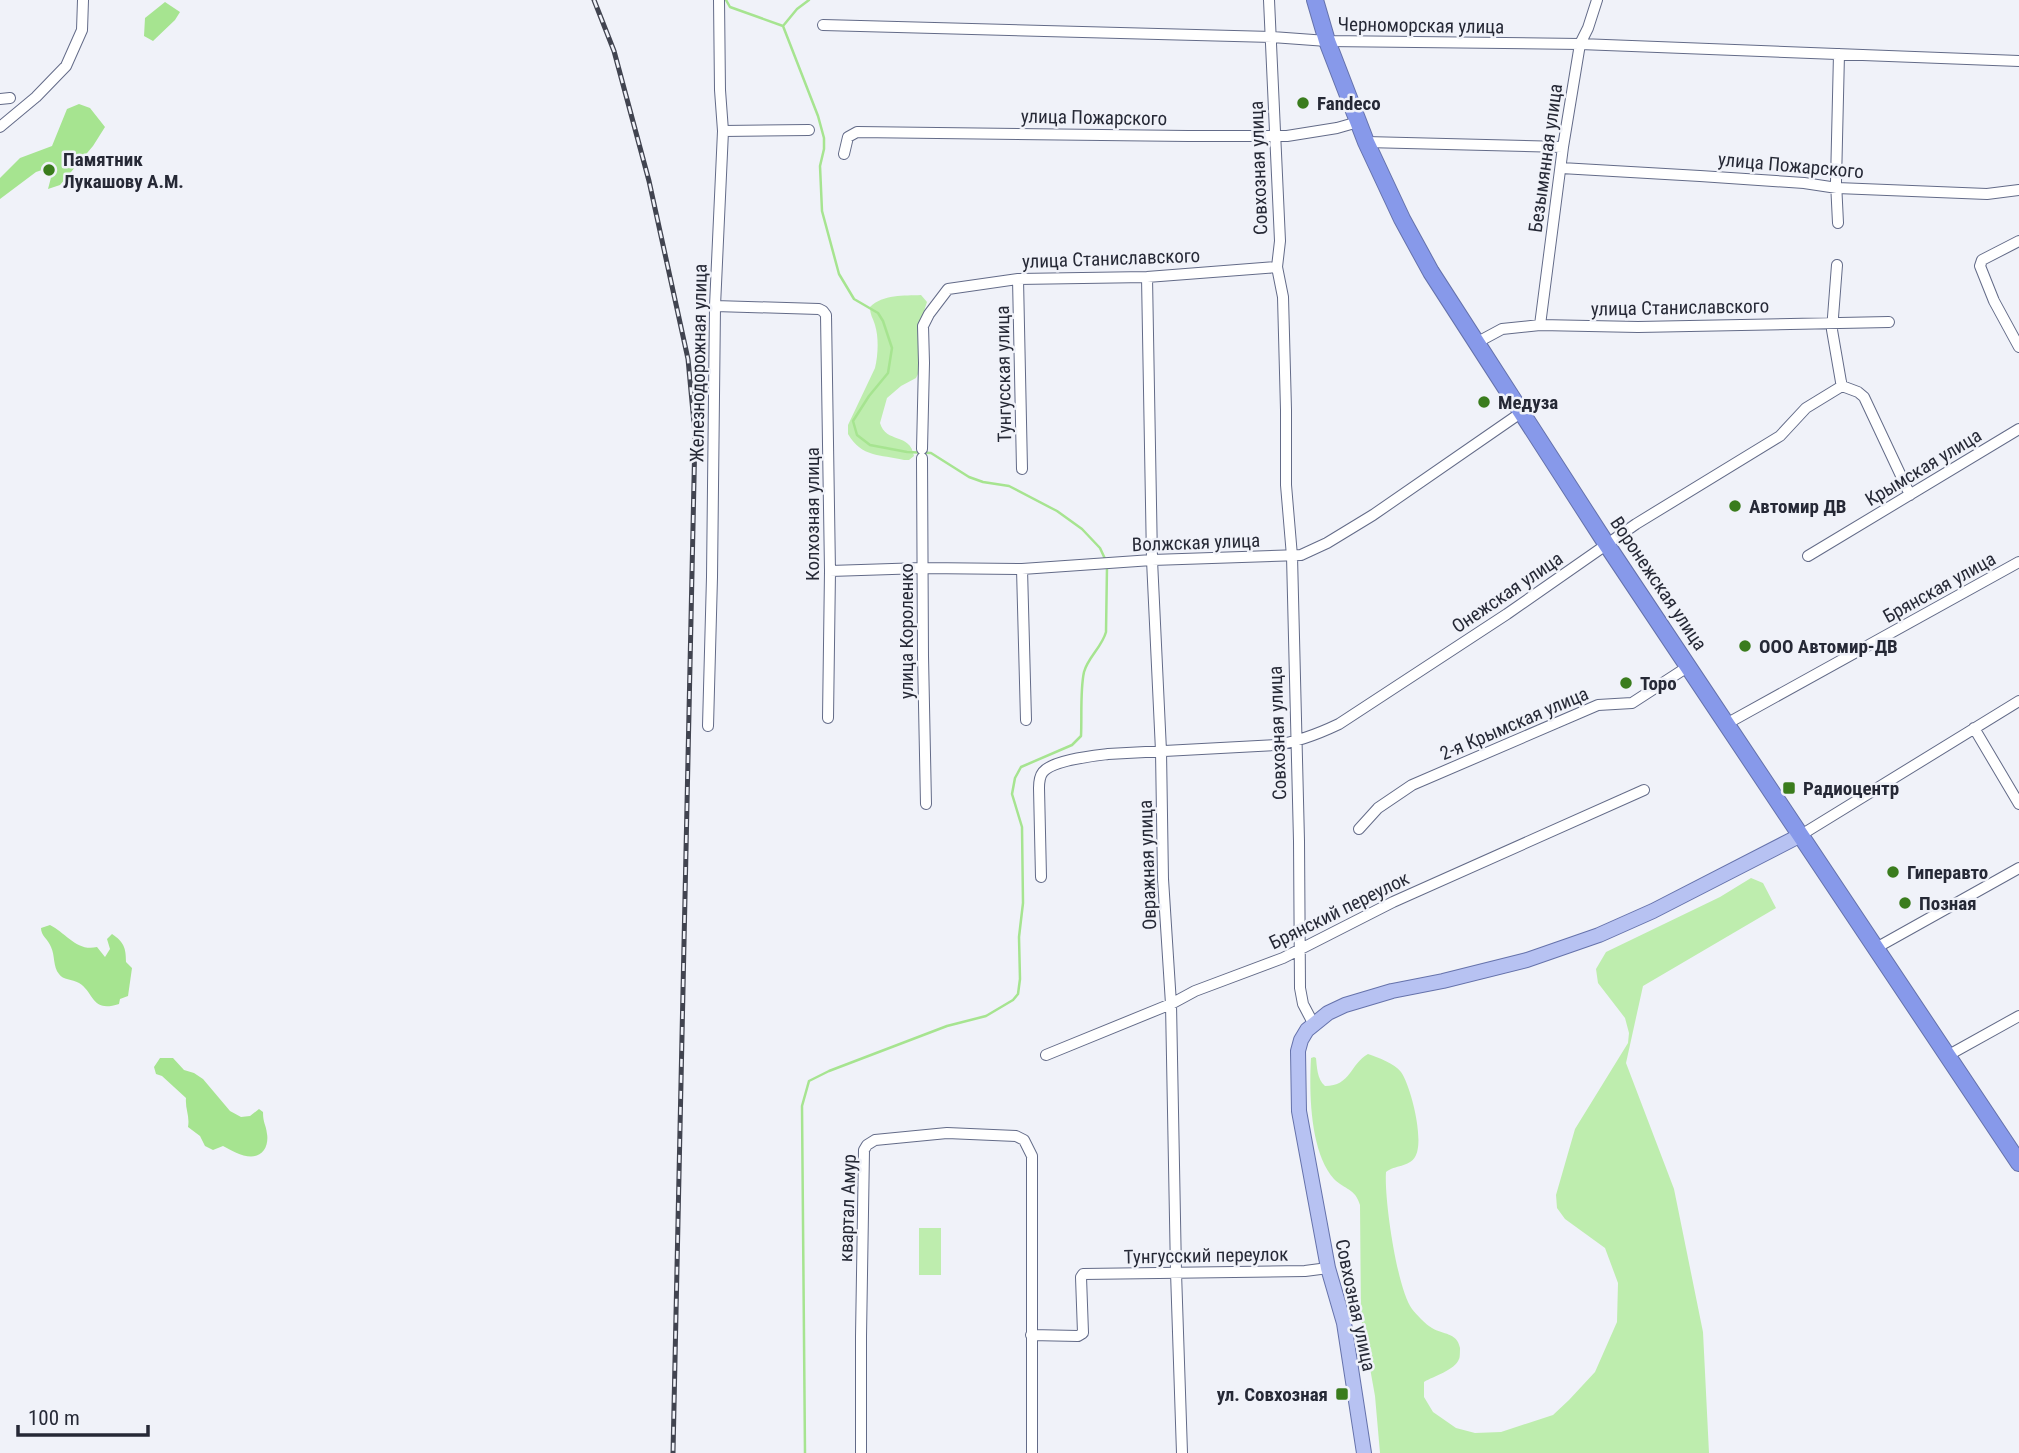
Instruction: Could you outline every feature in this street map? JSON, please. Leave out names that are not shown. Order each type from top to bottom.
[{"type":"highway","name":"Воронежская улица","points":[[1315,0],[1327,41],[1366,142],[1417,247],[1476,343],[1608,545],[2019,1163]]},
{"type":"main road","points":[[1313,1023],[1345,1005],[1527,960],[1599,935],[1653,911],[1801,835]]},
{"type":"main road","name":"Совхозная улица","points":[[1313,1023],[1301,1040],[1298,1051],[1299,1111],[1328,1268],[1344,1323],[1364,1453]]},
{"type":"street","points":[[0,127],[36,97],[66,66],[82,30],[82,0]]},
{"type":"street","name":"Железнодорожная улица","points":[[708,726],[715,306],[723,131],[719,0]]},
{"type":"street","name":"Совхозная улица","points":[[1269,0],[1280,241],[1277,267],[1283,310],[1286,485],[1292,556],[1300,988],[1303,1004],[1313,1023]]},
{"type":"street","name":"Безымянная улица","points":[[1540,325],[1563,147],[1580,44],[1597,0]]},
{"type":"street","name":"Черноморская улица","points":[[823,25],[1272,37],[1327,41],[1580,44],[2019,61]]},
{"type":"street","points":[[1838,223],[1839,54]]},
{"type":"street","name":"улица Пожарского","points":[[844,154],[848,137],[857,132],[1276,136],[1307,133],[1358,122]]},
{"type":"street","points":[[723,131],[809,130]]},
{"type":"street","points":[[1366,142],[1563,147]]},
{"type":"street","name":"улица Пожарского","points":[[1561,168],[1804,183],[1837,188],[1987,194],[2019,190]]},
{"type":"street","points":[[2019,241],[1982,260],[1980,266],[1989,290],[2019,347]]},
{"type":"street","points":[[1837,265],[1833,337],[1842,386],[1864,397],[1910,495]]},
{"type":"street","name":"улица Станиславского","points":[[948,289],[1018,279],[1147,276],[1277,267]]},
{"type":"street","name":"Овражная улица","points":[[1147,276],[1152,560],[1161,751],[1163,879],[1171,1004],[1182,1453]]},
{"type":"street","name":"Тунгусская улица","points":[[1018,279],[1022,469]]},
{"type":"street","name":"улица Короленко","points":[[926,804],[923,326],[948,289]]},
{"type":"street","name":"Колхозная улица","points":[[715,306],[819,309],[823,311],[827,322],[830,571],[828,718]]},
{"type":"street","name":"улица Станиславского","points":[[1476,343],[1502,329],[1540,325],[1638,327],[1889,322]]},
{"type":"street","name":"Онежская улица","points":[[1161,751],[1275,745],[1321,733],[1339,724],[1464,643],[1648,517],[1780,436],[1806,408],[1842,386]]},
{"type":"street","name":"Волжская улица","points":[[830,571],[1022,569],[1152,560],[1292,556],[1312,551],[1373,515],[1522,412]]},
{"type":"street","name":"Крымская улица","points":[[1808,556],[2019,429]]},
{"type":"street","name":"Брянская улица","points":[[1727,723],[2019,562]]},
{"type":"street","points":[[1022,569],[1026,720]]},
{"type":"street","name":"2-я Крымская улица","points":[[1359,829],[1378,808],[1412,786],[1602,703],[1632,703],[1689,666]]},
{"type":"street","points":[[1801,835],[2019,701]]},
{"type":"street","points":[[1974,728],[2019,804]]},
{"type":"street","points":[[1041,877],[1039,788],[1043,771],[1050,766],[1087,756],[1161,751]]},
{"type":"street","name":"Брянский переулок","points":[[1046,1055],[1171,1004],[1195,991],[1300,951],[1404,897],[1644,790]]},
{"type":"street","points":[[1876,948],[2019,869]]},
{"type":"street","points":[[1947,1056],[2019,1016]]},
{"type":"street","name":"квартал Амур","points":[[861,1453],[863,1154],[871,1142],[947,1133],[1016,1136],[1024,1140],[1032,1156],[1032,1453]]},
{"type":"street","name":"Тунгусский переулок","points":[[1031,1335],[1077,1336],[1083,1333],[1083,1274],[1306,1271],[1328,1268]]},
{"type":"shaded area","points":[[165,2],[180,12],[153,41],[144,36],[145,18]]},
{"type":"shaded area","points":[[79,104],[90,108],[105,127],[93,146],[60,185],[48,189],[54,166],[36,172],[0,199],[0,178],[20,158],[52,146],[67,109]]},
{"type":"shaded area","points":[[921,295],[927,302],[918,338],[920,370],[916,378],[887,398],[880,423],[887,434],[908,444],[914,456],[904,460],[872,454],[853,442],[848,434],[848,425],[876,363],[877,335],[870,307],[887,298]]},
{"type":"shaded area","points":[[1751,878],[1763,883],[1776,908],[1643,986],[1626,1063],[1674,1189],[1703,1332],[1709,1453],[1380,1453],[1375,1396],[1361,1318],[1360,1205],[1352,1192],[1334,1179],[1320,1154],[1311,1105],[1311,1058],[1316,1058],[1319,1076],[1325,1086],[1345,1079],[1368,1054],[1398,1069],[1409,1089],[1418,1127],[1418,1150],[1409,1163],[1386,1172],[1389,1222],[1397,1264],[1406,1298],[1412,1309],[1429,1326],[1453,1336],[1460,1348],[1457,1363],[1424,1382],[1424,1397],[1433,1412],[1456,1428],[1475,1433],[1501,1432],[1553,1415],[1595,1372],[1617,1322],[1618,1283],[1605,1248],[1565,1219],[1557,1208],[1556,1195],[1575,1129],[1628,1043],[1629,1033],[1625,1018],[1598,983],[1596,969],[1606,952],[1720,897]]},
{"type":"shaded area","points":[[50,925],[83,947],[97,947],[105,957],[110,949],[107,939],[112,934],[119,940],[125,949],[126,962],[132,968],[128,996],[120,999],[119,1004],[103,1006],[79,983],[61,976],[57,971],[51,947],[41,931],[41,928]]},
{"type":"shaded area","points":[[160,1058],[173,1058],[184,1070],[203,1079],[230,1111],[241,1117],[250,1116],[259,1109],[263,1112],[267,1131],[264,1150],[260,1154],[250,1156],[238,1154],[223,1146],[213,1150],[205,1146],[200,1136],[188,1127],[186,1098],[162,1076],[156,1074],[154,1067]]},
{"type":"shaded area","points":[[919,1228],[941,1228],[941,1275],[919,1275]]},
{"type":"waterway","points":[[726,0],[730,7],[783,26],[824,138],[820,166],[822,211],[839,274],[854,299],[878,313],[892,348],[888,373],[853,421],[857,435],[870,445],[907,452],[931,453],[969,477],[1009,486],[1057,511],[1082,529],[1100,548],[1106,561]]},
{"type":"waterway","points":[[783,26],[797,9],[809,0]]},
{"type":"waterway","points":[[805,1453],[802,1106],[809,1081],[947,1026],[986,1016],[1013,1000],[1018,994],[1019,937],[1023,903],[1022,827],[1012,794],[1015,778],[1021,767],[1072,745],[1081,736],[1084,672],[1106,632],[1107,567]]},
{"type":"railway","points":[[594,0],[614,51],[649,181],[688,359],[695,434],[673,1453]]},
{"type":"place","name":"Fandeco","points":[[1303,103]]},
{"type":"place","name":"Памятник Лукашову А.М.","points":[[49,170]]},
{"type":"place","name":"Медуза","points":[[1484,402]]},
{"type":"place","name":"Автомир ДВ","points":[[1735,506]]},
{"type":"place","name":"ООО Автомир-ДВ","points":[[1745,646]]},
{"type":"place","name":"Торо","points":[[1626,683]]},
{"type":"place","name":"Радиоцентр","points":[[1789,788]]},
{"type":"place","name":"Гиперавто","points":[[1893,872]]},
{"type":"place","name":"Позная","points":[[1905,903]]},
{"type":"place","name":"ул. Совхозная","points":[[1342,1394]]}]
